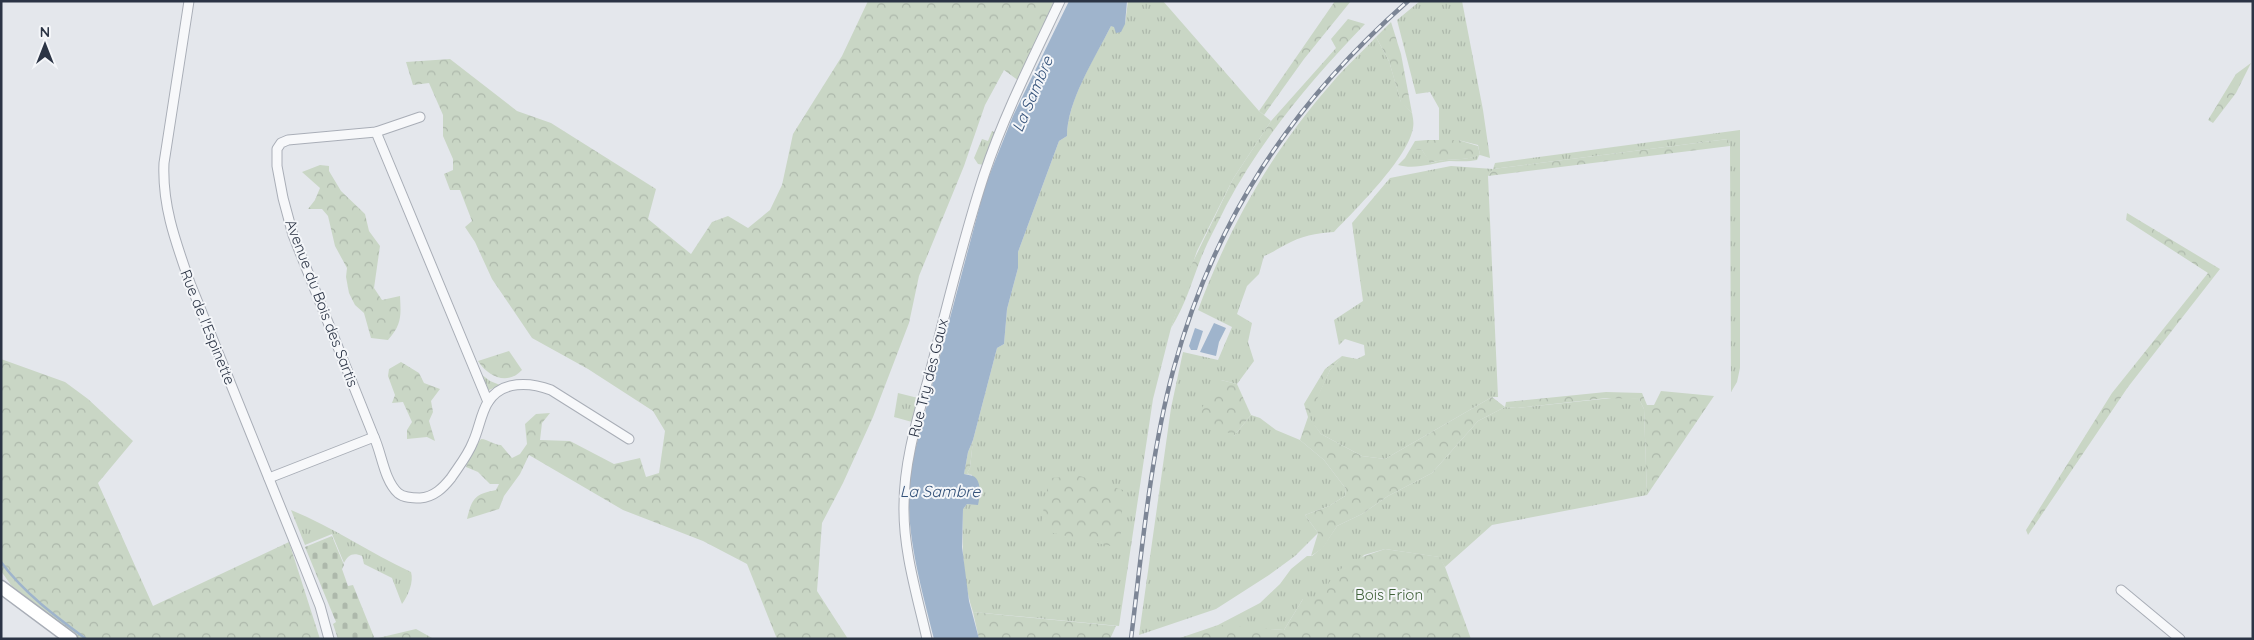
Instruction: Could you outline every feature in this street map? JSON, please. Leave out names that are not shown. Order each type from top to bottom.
[{"type":"street","name":"Rue de l'Espinette","points":[[189,1],[164,163],[167,211],[175,241],[190,283],[316,598],[329,639]]},
{"type":"street","name":"Rue Try des Gaux","points":[[927,639],[905,530],[906,469],[971,216],[984,173],[1004,122],[1060,1]]},
{"type":"street","name":"Avenue du Bois des Sartis","points":[[420,117],[376,132],[288,140],[281,143],[277,149],[279,183],[293,235],[374,437],[390,482],[399,494],[412,498],[433,495],[442,489],[463,462],[473,442],[488,402]]},
{"type":"street","points":[[376,132],[488,402],[503,389],[521,383],[540,386],[573,403],[629,439]]},
{"type":"street","points":[[269,478],[374,437]]},
{"type":"street","points":[[1,587],[71,639]]},
{"type":"street","points":[[2121,590],[2180,639]]},
{"type":"green space","points":[[868,1],[1054,1],[1019,81],[1004,70],[985,105],[964,166],[919,276],[909,323],[873,417],[843,483],[822,523],[817,591],[848,639],[777,639],[747,564],[703,541],[623,510],[529,455],[520,474],[504,496],[499,509],[467,519],[476,498],[483,493],[496,490],[499,484],[490,484],[478,472],[466,467],[471,452],[481,439],[501,445],[512,458],[520,454],[527,444],[525,424],[536,414],[550,413],[542,423],[540,440],[570,441],[614,464],[640,458],[646,477],[659,473],[665,431],[653,411],[588,369],[532,338],[492,279],[475,242],[465,227],[472,221],[460,190],[450,190],[444,174],[453,170],[453,159],[443,136],[443,115],[429,83],[413,85],[406,62],[450,59],[517,111],[551,123],[656,189],[648,219],[691,254],[712,222],[728,216],[748,228],[770,210],[782,185],[793,134],[842,56]]},
{"type":"green space","points":[[1128,1],[1163,1],[1259,111],[1271,121],[1233,179],[1197,251],[1171,328],[1153,399],[1119,626],[973,612],[967,587],[963,548],[963,509],[967,504],[972,475],[967,473],[970,468],[973,440],[997,348],[1004,344],[1007,309],[1018,268],[1018,252],[1059,141],[1067,136],[1072,108],[1083,80],[1111,26],[1125,24]]},
{"type":"green space","points":[[1335,1],[1351,1],[1304,59],[1264,115],[1259,111]]},
{"type":"green space","points":[[1420,1],[1462,1],[1483,110],[1490,158],[1480,155],[1478,145],[1458,140],[1439,140],[1439,108],[1430,92],[1416,94],[1397,20]]},
{"type":"green space","points":[[1348,19],[1365,24],[1307,88],[1255,157],[1226,206],[1210,238],[1184,302],[1171,328],[1190,268],[1233,179],[1271,121],[1336,48],[1331,39]]},
{"type":"green space","points":[[1391,22],[1401,54],[1412,113],[1401,103],[1389,61],[1376,37]]},
{"type":"green space","points":[[1376,37],[1389,61],[1401,102],[1412,113],[1413,126],[1409,140],[1402,154],[1380,183],[1334,232],[1303,237],[1264,256],[1259,274],[1247,286],[1237,314],[1252,323],[1248,342],[1254,361],[1237,384],[1221,380],[1234,436],[1251,415],[1260,418],[1276,430],[1300,440],[1324,460],[1346,489],[1345,496],[1329,506],[1305,515],[1318,533],[1295,556],[1269,575],[1216,609],[1139,635],[1171,408],[1183,352],[1218,360],[1232,327],[1198,310],[1210,279],[1238,220],[1271,163],[1336,78]]},
{"type":"green space","points":[[2251,63],[2236,93],[2213,123],[2208,120],[2236,74]]},
{"type":"green space","points":[[1740,130],[1740,368],[1737,382],[1731,392],[1730,146],[1728,139],[1493,169],[1495,163]]},
{"type":"green space","points":[[992,131],[996,133],[984,165],[978,164],[974,158],[982,139],[988,141]]},
{"type":"green space","points":[[1728,139],[1730,146],[1488,176],[1493,169]]},
{"type":"green space","points":[[1458,140],[1478,146],[1480,155],[1430,163],[1422,150],[1415,150],[1415,141]]},
{"type":"green space","points":[[1415,141],[1415,150],[1422,150],[1431,163],[1479,155],[1477,160],[1474,161],[1449,161],[1417,166],[1398,165],[1405,158]]},
{"type":"green space","points":[[320,165],[329,166],[329,171],[341,191],[365,214],[369,231],[380,246],[374,288],[382,300],[400,296],[400,320],[388,340],[371,338],[364,313],[355,305],[349,293],[346,277],[347,268],[335,246],[328,216],[322,209],[308,209],[315,200],[320,188],[302,172]]},
{"type":"green space","points":[[1451,166],[1493,169],[1488,176],[1498,397],[1492,397],[1385,459],[1362,456],[1321,434],[1308,417],[1330,370],[1342,356],[1357,359],[1365,355],[1364,345],[1345,339],[1339,345],[1334,320],[1363,301],[1352,223],[1390,178]]},
{"type":"green space","points":[[2127,213],[2220,269],[2128,387],[2028,535],[2026,530],[2112,393],[2208,273],[2126,220]]},
{"type":"green space","points":[[509,351],[522,370],[517,375],[511,377],[499,378],[488,372],[478,361]]},
{"type":"green space","points":[[1342,356],[1330,370],[1309,417],[1321,434],[1362,456],[1385,459],[1492,397],[1505,407],[1478,421],[1432,473],[1388,496],[1362,514],[1337,526],[1323,548],[1311,556],[1318,533],[1305,515],[1329,506],[1345,496],[1346,489],[1324,460],[1300,440],[1308,417],[1304,404],[1325,369]]},
{"type":"green space","points":[[1,359],[65,382],[88,399],[133,441],[98,483],[153,606],[289,542],[320,639],[79,639],[11,585],[1,571]]},
{"type":"green space","points":[[401,362],[419,373],[424,383],[440,389],[431,401],[433,412],[429,421],[435,441],[427,437],[407,439],[407,430],[412,422],[403,402],[392,403],[395,395],[388,376],[389,369]]},
{"type":"green space","points":[[477,371],[490,381],[500,385],[487,391]]},
{"type":"green space","points":[[1221,380],[1237,384],[1251,415],[1234,436],[1197,415]]},
{"type":"green space","points":[[1661,391],[1714,396],[1647,495],[1644,409],[1639,399],[1607,398],[1517,408],[1505,407],[1506,402],[1606,392],[1642,393],[1647,405],[1654,405]]},
{"type":"green space","points":[[898,393],[918,398],[912,422],[894,417]]},
{"type":"green space","points":[[1621,397],[1639,399],[1644,409],[1647,495],[1492,525],[1445,567],[1439,557],[1385,549],[1364,555],[1324,599],[1303,599],[1284,630],[1219,627],[1218,625],[1260,603],[1280,584],[1291,569],[1307,556],[1312,556],[1323,547],[1337,526],[1362,514],[1388,496],[1432,473],[1478,421],[1505,407],[1517,408]]},
{"type":"green space","points":[[973,440],[970,468],[967,473],[972,475],[964,474],[968,452]]},
{"type":"green space","points":[[1080,476],[1123,490],[1121,533],[1115,547],[1040,530],[1049,478]]},
{"type":"green space","points":[[291,510],[322,524],[411,572],[410,589],[402,604],[392,578],[364,564],[362,556],[351,555],[344,563],[332,534],[305,545]]},
{"type":"green space","points":[[332,536],[344,565],[342,569],[348,586],[353,585],[374,637],[372,639],[338,639],[333,624],[336,622],[305,547]]},
{"type":"green space","name":"Bois Frion","points":[[1385,549],[1440,557],[1471,639],[1177,639],[1218,625],[1284,630],[1303,599],[1324,599],[1331,579],[1338,571],[1355,560]]},
{"type":"green space","points":[[973,612],[1116,626],[1110,639],[979,639]]},
{"type":"green space","points":[[416,629],[434,639],[378,639],[378,638]]},
{"type":"water","name":"La Sambre","points":[[1069,1],[1127,1],[1125,24],[1121,32],[1116,33],[1114,27],[1111,26],[1083,80],[1068,123],[1067,136],[1059,141],[1018,252],[1018,268],[1007,309],[1004,344],[997,348],[973,440],[968,452],[964,474],[976,478],[980,493],[978,505],[967,504],[963,509],[962,547],[969,601],[979,639],[934,639],[917,568],[909,514],[909,492],[914,454],[985,186],[1013,116]]},
{"type":"water","points":[[1214,323],[1226,328],[1219,342],[1216,356],[1200,352]]},
{"type":"water","points":[[1195,328],[1203,331],[1197,350],[1191,350],[1189,346]]},
{"type":"waterway","points":[[1,562],[30,594],[86,639]]},
{"type":"railway","points":[[1131,639],[1148,504],[1165,404],[1190,316],[1211,264],[1235,215],[1262,168],[1293,124],[1328,81],[1366,40],[1408,1]]}]
